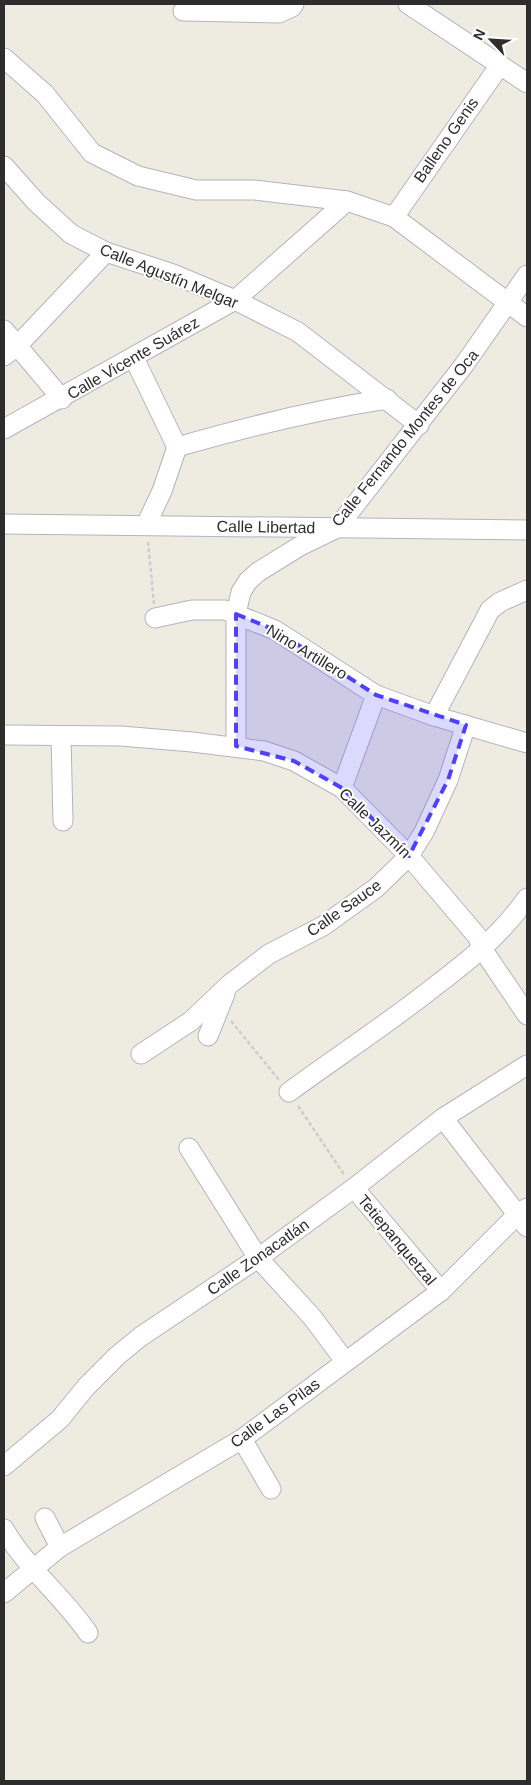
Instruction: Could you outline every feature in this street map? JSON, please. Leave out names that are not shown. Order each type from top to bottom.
[{"type":"street","points":[[183,11],[279,13],[292,7],[294,4]]},
{"type":"street","points":[[408,4],[527,83]]},
{"type":"street","points":[[4,58],[45,94],[92,153],[138,176],[196,190],[254,190],[347,201],[394,216],[527,317]]},
{"type":"street","name":"Balleno Genis","points":[[394,216],[500,64]]},
{"type":"street","name":"Calle Agustín Melgar","points":[[4,166],[36,202],[71,234],[106,252],[173,274],[235,300],[298,332],[419,425]]},
{"type":"street","name":"Calle Vicente Suárez","points":[[4,429],[62,399],[235,300],[347,201]]},
{"type":"street","points":[[11,350],[106,252]]},
{"type":"street","name":"Calle Fernando Montes de Oca","points":[[236,746],[236,614],[241,592],[248,581],[258,572],[300,546],[337,528],[419,425],[508,304],[527,275]]},
{"type":"street","points":[[4,330],[11,350],[62,399]]},
{"type":"street","points":[[134,358],[177,447],[162,491],[146,525]]},
{"type":"street","points":[[177,447],[266,422],[326,408],[387,399]]},
{"type":"street","name":"Calle Libertad","points":[[4,524],[526,529]]},
{"type":"street","points":[[434,716],[490,610],[500,602],[527,590]]},
{"type":"street","name":"Nino Artillero","points":[[155,618],[192,610],[225,610],[275,630],[376,696],[434,716],[527,743]]},
{"type":"street","points":[[342,788],[376,696]]},
{"type":"street","name":"Calle Sauce","points":[[141,1054],[191,1021],[230,984],[269,954],[323,926],[376,888],[410,856],[424,832],[448,780],[466,725]]},
{"type":"street","name":"Calle Jazmín","points":[[4,735],[61,737],[120,736],[236,746],[264,751],[294,761],[342,788],[410,856],[477,936],[483,950],[527,1013]]},
{"type":"street","points":[[61,737],[63,821]]},
{"type":"street","points":[[289,1092],[483,950],[511,920],[527,898]]},
{"type":"street","points":[[208,1036],[230,984]]},
{"type":"street","name":"Calle Zonacatlán","points":[[4,1466],[60,1419],[86,1387],[117,1356],[140,1337],[258,1258],[354,1188],[442,1118],[527,1065]]},
{"type":"street","points":[[442,1118],[524,1217]]},
{"type":"street","points":[[189,1148],[258,1258],[312,1318],[345,1361]]},
{"type":"street","name":"Tetiepanquetzal","points":[[354,1188],[441,1291]]},
{"type":"street","name":"Calle Las Pilas","points":[[4,1593],[60,1547],[242,1439],[441,1291],[524,1217]]},
{"type":"street","points":[[242,1439],[271,1489]]},
{"type":"street","points":[[45,1518],[60,1547]]},
{"type":"street","points":[[4,1529],[31,1569],[76,1615],[88,1634]]},
{"type":"path","points":[[146,525],[155,618]]},
{"type":"highlighted area","points":[[236,614],[275,630],[376,695],[466,725],[448,780],[409,856],[342,788],[294,761],[236,746]]}]
